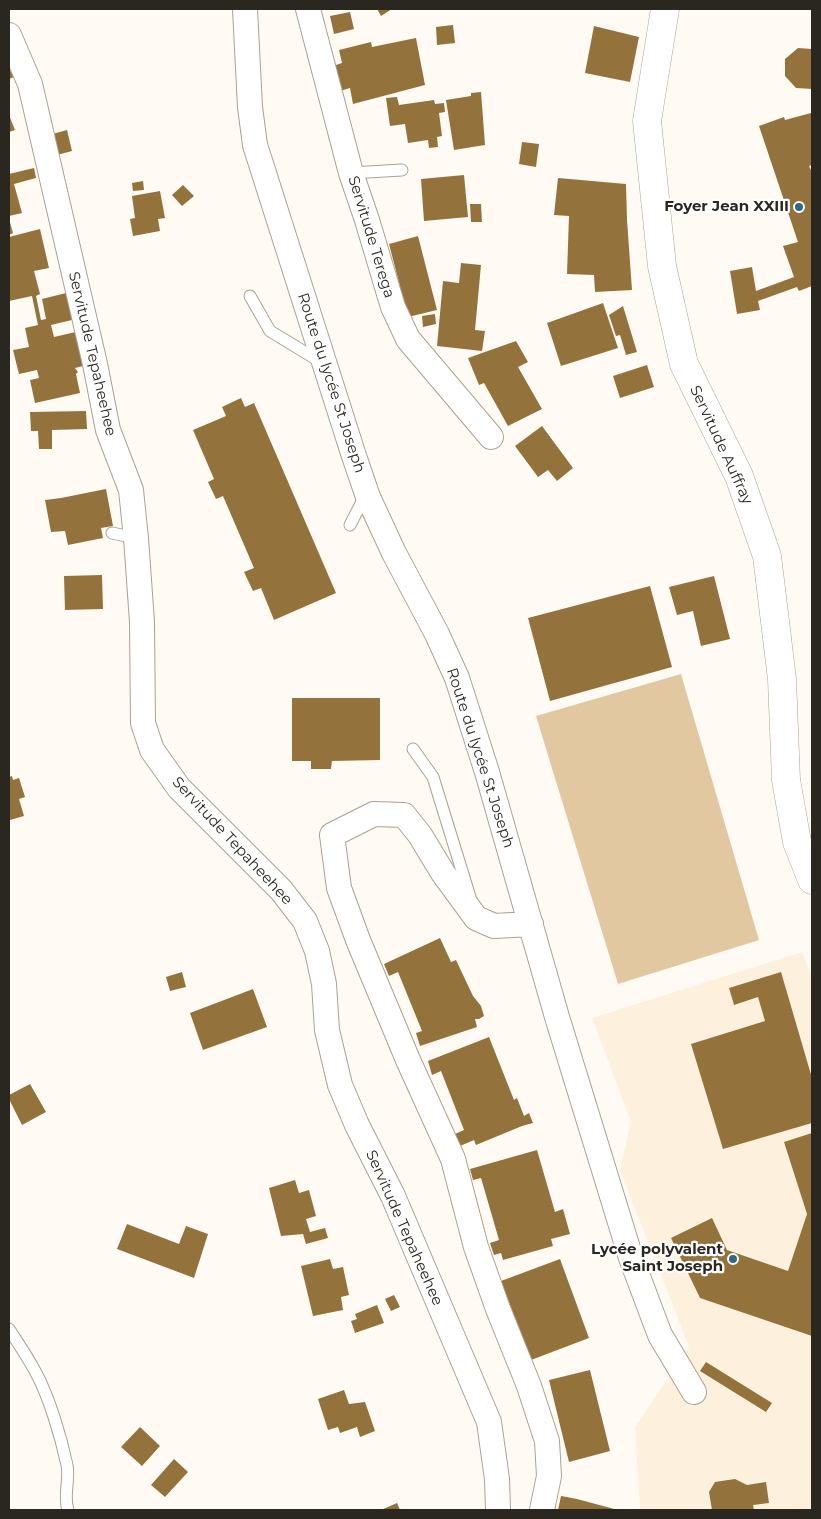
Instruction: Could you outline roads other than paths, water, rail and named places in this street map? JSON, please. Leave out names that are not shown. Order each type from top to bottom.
[{"type":"street","name":"Route du lycée St Joseph","points":[[245,9],[250,99],[255,145],[366,492],[394,553],[437,634],[457,678],[487,772],[631,1258],[660,1336],[694,1392]]},
{"type":"street","name":"Servitude Terega","points":[[308,9],[351,173],[393,308],[408,339],[491,437]]},
{"type":"street","name":"Servitude Auffray","points":[[665,9],[647,121],[662,266],[684,364],[739,476],[767,556],[782,679],[786,780],[797,842],[812,880]]},
{"type":"street","name":"Servitude Tepaheehee","points":[[9,35],[30,84],[95,364],[108,430],[130,490],[136,538],[142,622],[143,723],[152,750],[179,788],[281,890],[305,921],[317,951],[321,968],[327,1030],[340,1085],[393,1196],[489,1422],[497,1479],[498,1510]]},
{"type":"street","points":[[531,924],[494,926],[476,918],[420,835],[404,815],[374,814],[332,835],[339,888],[358,940],[408,1060],[454,1159],[476,1246],[498,1309],[529,1386],[547,1441],[549,1476],[542,1510]]},
{"type":"lane","points":[[351,173],[402,170]]},
{"type":"lane","points":[[250,296],[270,331],[325,364]]},
{"type":"lane","points":[[350,525],[366,492]]},
{"type":"lane","points":[[112,533],[136,538]]},
{"type":"lane","points":[[413,749],[433,777],[476,918]]},
{"type":"lane","points":[[9,1329],[36,1372],[52,1412],[67,1465],[68,1476],[65,1497],[68,1510]]},
{"type":"place","name":"Foyer Jean XXIII","points":[[799,207]]},
{"type":"place","name":"Lycée polyvalent Saint Joseph","points":[[733,1259]]}]
